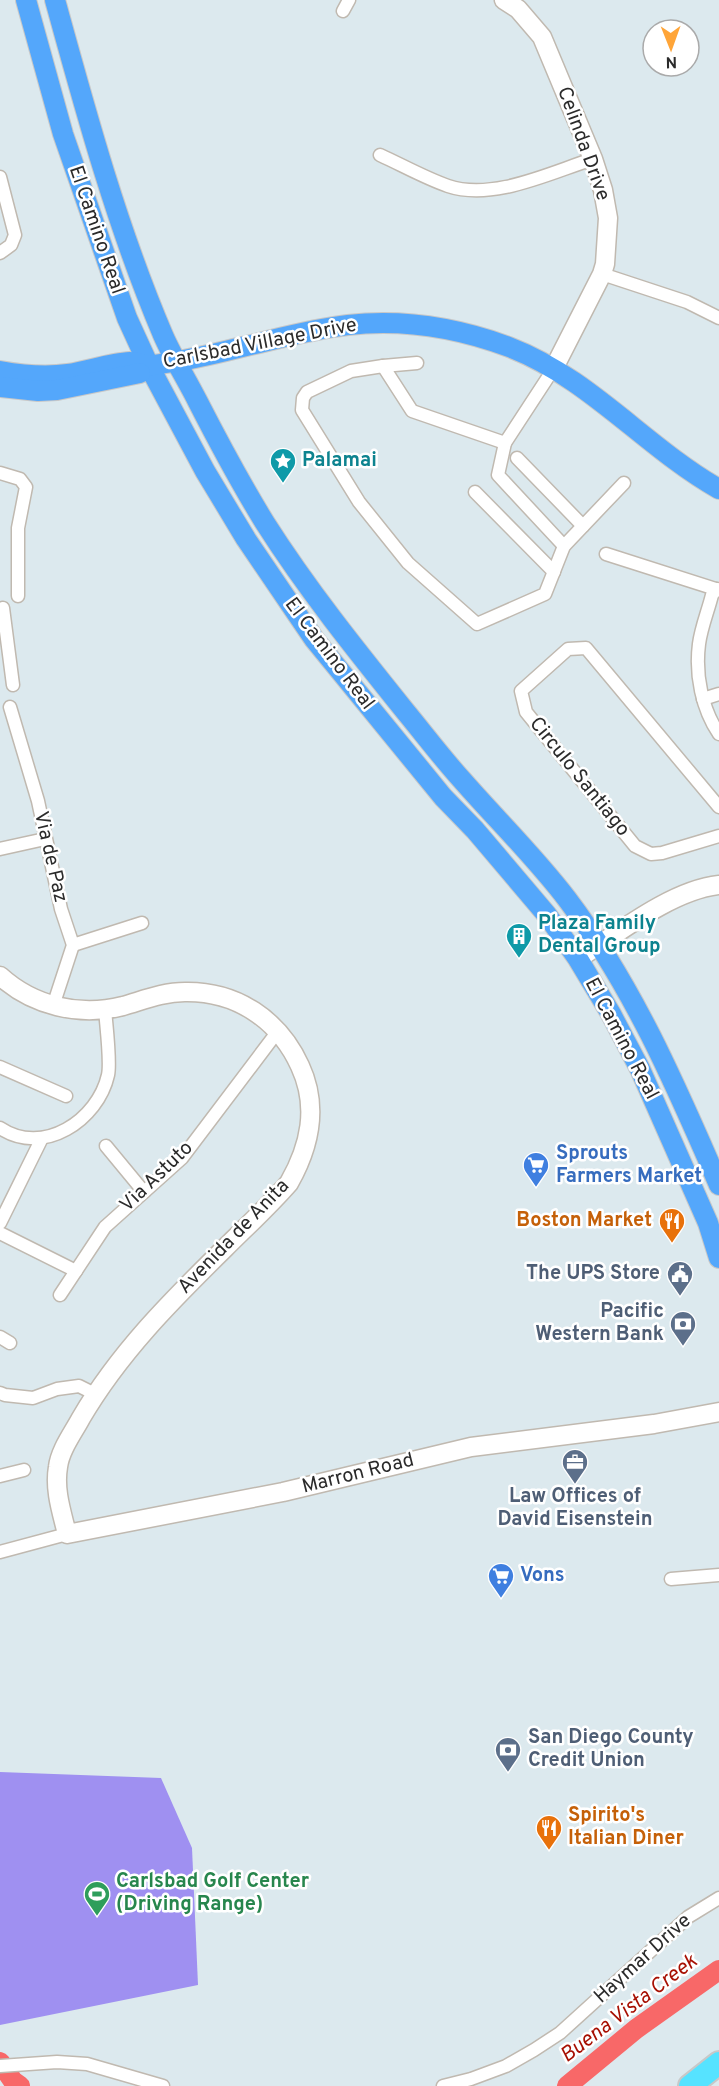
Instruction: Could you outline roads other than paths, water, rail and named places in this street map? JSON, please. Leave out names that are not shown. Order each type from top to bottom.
[{"type":"highway","points":[[690,2086],[719,2063]]},
{"type":"main road","name":"El Camino Real","points":[[27,0],[63,134],[127,318],[149,366],[205,471],[234,520],[314,639],[443,798],[475,830],[547,915],[578,959],[640,1069],[708,1223],[719,1258]]},
{"type":"main road","name":"El Camino Real","points":[[55,0],[113,200],[164,336],[227,459],[266,523],[335,624],[462,781],[494,813],[567,899],[599,945],[633,1001],[663,1058],[719,1185]]},
{"type":"main road","name":"Carlsbad Village Drive","points":[[0,371],[41,376],[66,374],[131,362],[149,366],[346,325],[414,324],[473,335],[520,352],[554,368],[573,379],[675,461],[719,489]]},
{"type":"main road","name":"Carlsbad Village Drive","points":[[0,387],[38,391],[57,390],[138,374],[149,366]]},
{"type":"street","name":"Celinda Drive","points":[[504,0],[518,9],[542,37],[593,159],[603,190],[608,218],[605,264],[602,274],[554,368]]},
{"type":"street","points":[[380,155],[449,186],[474,191],[511,186],[593,159]]},
{"type":"street","points":[[0,177],[15,235],[11,245],[0,253]]},
{"type":"street","points":[[602,274],[687,302],[719,318]]},
{"type":"street","points":[[417,363],[351,371],[307,392],[303,398],[302,410],[358,502],[408,563],[477,624],[545,594],[564,546],[624,483]]},
{"type":"street","points":[[384,366],[412,411],[505,443]]},
{"type":"street","points":[[554,368],[505,443],[498,475],[564,546]]},
{"type":"street","points":[[517,458],[583,526]]},
{"type":"street","points":[[0,473],[20,479],[26,487],[18,528],[18,596]]},
{"type":"street","points":[[475,492],[554,572]]},
{"type":"street","points":[[606,554],[718,590]]},
{"type":"street","points":[[718,590],[712,594],[699,645],[699,686],[719,734]]},
{"type":"street","points":[[3,608],[4,649],[13,685]]},
{"type":"street","name":"Circulo Santiago","points":[[719,807],[586,648],[568,649],[521,691],[526,712],[635,846],[651,854],[662,853],[719,836]]},
{"type":"street","points":[[703,699],[719,694]]},
{"type":"street","name":"Via de Paz","points":[[10,707],[38,801],[61,909],[74,945]]},
{"type":"street","points":[[0,849],[45,839]]},
{"type":"street","points":[[578,959],[663,904],[690,892],[719,885]]},
{"type":"street","points":[[53,1006],[74,945],[142,923]]},
{"type":"street","name":"Avenida de Anita","points":[[0,976],[22,993],[38,1001],[53,1006],[89,1010],[124,1006],[151,996],[186,992],[221,996],[244,1005],[270,1022],[291,1048],[309,1090],[310,1131],[298,1166],[289,1183],[170,1302],[133,1344],[95,1394],[64,1447],[56,1480],[67,1534]]},
{"type":"street","points":[[0,1128],[24,1137],[42,1138],[70,1128],[98,1101],[109,1073],[105,1009]]},
{"type":"street","name":"Via Astuto","points":[[60,1294],[105,1227],[182,1158],[278,1031]]},
{"type":"street","points":[[0,1067],[66,1096]]},
{"type":"street","points":[[0,1223],[42,1138]]},
{"type":"street","points":[[106,1146],[144,1192]]},
{"type":"street","points":[[0,1233],[76,1271]]},
{"type":"street","points":[[0,1392],[5,1395],[33,1398],[57,1389],[79,1386],[95,1394]]},
{"type":"street","name":"Marron Road","points":[[0,1552],[67,1534],[283,1492],[471,1447],[654,1424],[719,1412]]},
{"type":"street","points":[[0,1476],[24,1470]]},
{"type":"street","points":[[672,1579],[719,1575]]},
{"type":"street","name":"Haymar Drive","points":[[443,2086],[471,2079],[506,2066],[560,2033],[688,1917],[719,1898]]},
{"type":"street","points":[[0,2066],[57,2062],[87,2064],[163,2086]]},
{"type":"waterway","name":"Buena Vista Creek","points":[[567,2086],[636,2029],[719,1970]]},
{"type":"waterway","name":"Buena Vista Creek","points":[[0,2062],[13,2081],[20,2086]]},
{"type":"place","name":"Palamai","points":[[283,484]]},
{"type":"place","name":"Plaza Family Dental Group","points":[[519,959]]},
{"type":"place","name":"Sprouts Farmers Market","points":[[536,1188]]},
{"type":"place","name":"Boston Market","points":[[672,1244]]},
{"type":"place","name":"The UPS Store","points":[[680,1297]]},
{"type":"place","name":"Pacific Western Bank","points":[[683,1347]]},
{"type":"place","name":"Law Offices of David Eisenstein","points":[[575,1485]]},
{"type":"place","name":"Vons","points":[[501,1599]]},
{"type":"place","name":"San Diego County Credit Union","points":[[508,1773]]},
{"type":"place","name":"Spirito's Italian Diner","points":[[549,1851]]},
{"type":"place","name":"Carlsbad Golf Center (Driving Range)","points":[[97,1917]]}]
